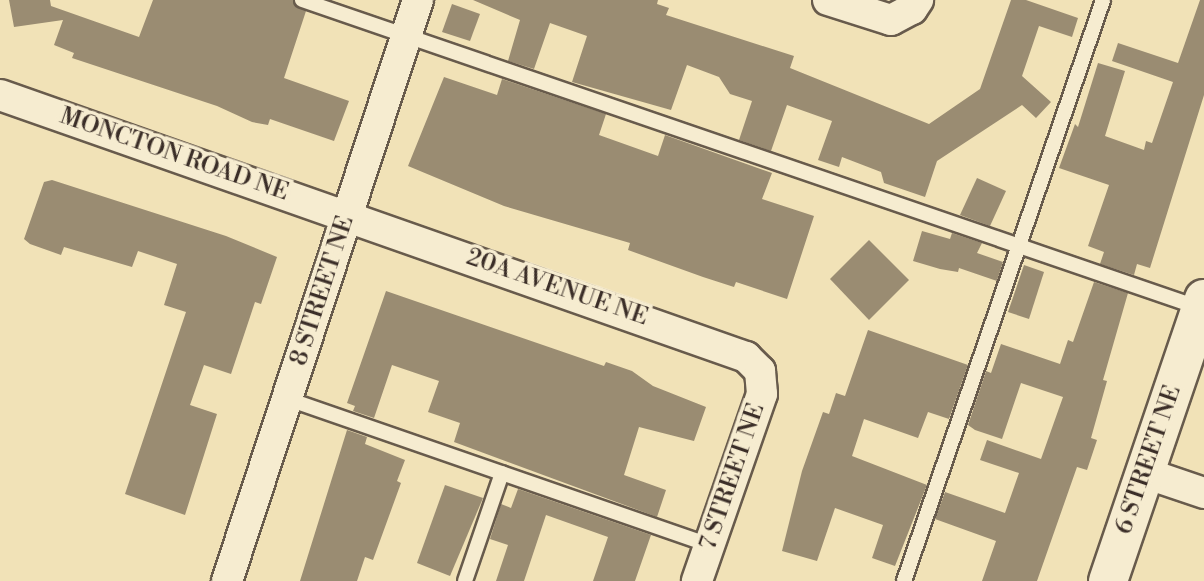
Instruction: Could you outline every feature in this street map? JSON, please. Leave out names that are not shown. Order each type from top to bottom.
[{"type":"street","name":"8 STREET NE","points":[[227,581],[418,0]]},
{"type":"street","points":[[828,0],[891,20],[912,9],[918,0]]},
{"type":"street","name":"MONCTON ROAD NE","points":[[0,95],[348,215]]},
{"type":"street","name":"20A AVENUE NE","points":[[348,215],[725,347],[746,357],[760,371]]},
{"type":"street","name":"6 STREET NE","points":[[1108,581],[1202,304]]},
{"type":"street","name":"7 STREET NE","points":[[697,581],[753,426],[762,394],[760,371]]},
{"type":"street","points":[[1145,473],[1204,493]]},
{"type":"lane","points":[[302,0],[1020,245],[1202,304]]},
{"type":"lane","points":[[904,581],[1103,0]]},
{"type":"lane","points":[[289,399],[710,545]]},
{"type":"lane","points":[[465,581],[502,473]]},
{"type":"building","points":[[9,0],[50,0],[51,6],[139,37],[153,0],[293,0],[306,11],[284,78],[349,101],[334,141],[270,119],[268,125],[252,122],[217,106],[72,58],[74,53],[54,45],[63,20],[14,27]]},
{"type":"building","points":[[473,0],[658,0],[657,4],[669,8],[666,15],[794,56],[790,68],[929,124],[980,89],[1011,0],[1026,0],[1078,18],[1072,37],[1039,26],[1022,76],[1051,102],[1036,118],[1022,105],[937,161],[925,197],[884,183],[881,172],[842,157],[839,167],[818,160],[832,121],[787,105],[771,151],[739,140],[752,101],[730,94],[719,77],[687,65],[671,110],[572,82],[587,36],[550,23],[534,69],[508,61],[520,20]]},
{"type":"building","points":[[1200,0],[1204,0],[1204,95],[1150,268],[1137,264],[1134,275],[1100,264],[1104,252],[1088,246],[1109,185],[1059,168],[1075,124],[1078,127],[1098,63],[1125,71],[1105,136],[1144,150],[1146,141],[1152,143],[1173,82],[1112,61],[1118,43],[1178,63]]},
{"type":"building","points":[[452,4],[480,14],[470,41],[442,32]]},
{"type":"building","points":[[444,77],[497,95],[502,79],[606,114],[599,135],[658,156],[665,135],[772,173],[762,199],[814,216],[787,299],[736,282],[734,287],[703,277],[628,250],[630,243],[504,206],[408,166]]},
{"type":"building","points":[[977,178],[1006,191],[990,226],[960,215]]},
{"type":"building","points":[[52,180],[226,236],[277,257],[261,304],[255,302],[231,374],[204,365],[190,405],[217,414],[185,515],[125,494],[186,312],[164,305],[177,264],[138,251],[132,267],[64,247],[61,255],[30,244],[24,239],[44,182]]},
{"type":"building","points":[[922,231],[950,239],[952,233],[982,243],[977,253],[1003,262],[997,281],[959,268],[958,272],[913,261]]},
{"type":"building","points":[[869,240],[909,280],[869,320],[830,279]]},
{"type":"building","points":[[1024,265],[1044,272],[1029,319],[1008,312]]},
{"type":"building","points":[[1094,282],[1128,293],[1103,380],[1107,381],[1091,438],[1097,440],[1087,470],[1077,467],[1037,581],[982,581],[996,541],[935,519],[945,492],[1005,513],[1019,473],[980,460],[987,440],[1041,459],[1063,397],[1021,383],[1002,439],[975,430],[968,425],[986,371],[991,373],[1001,344],[1060,364],[1068,340],[1073,342]]},
{"type":"building","points":[[386,291],[604,366],[606,362],[632,371],[653,386],[706,407],[694,441],[639,427],[624,475],[666,490],[657,517],[454,442],[460,423],[428,412],[439,381],[392,365],[374,418],[353,411],[355,406],[347,403]]},
{"type":"building","points":[[868,330],[968,365],[949,419],[928,412],[918,438],[864,419],[852,456],[927,485],[895,566],[872,558],[883,525],[835,508],[817,561],[782,551],[802,471],[823,412],[829,414],[836,393],[845,396]]},
{"type":"building","points":[[347,430],[367,437],[365,444],[405,460],[397,481],[401,483],[373,560],[365,557],[357,581],[300,581]]},
{"type":"building","points":[[445,485],[483,498],[450,576],[417,563]]},
{"type":"building","points":[[518,489],[651,535],[635,581],[593,581],[608,537],[546,515],[524,581],[496,581],[508,545],[490,539],[501,504],[511,508]]}]
